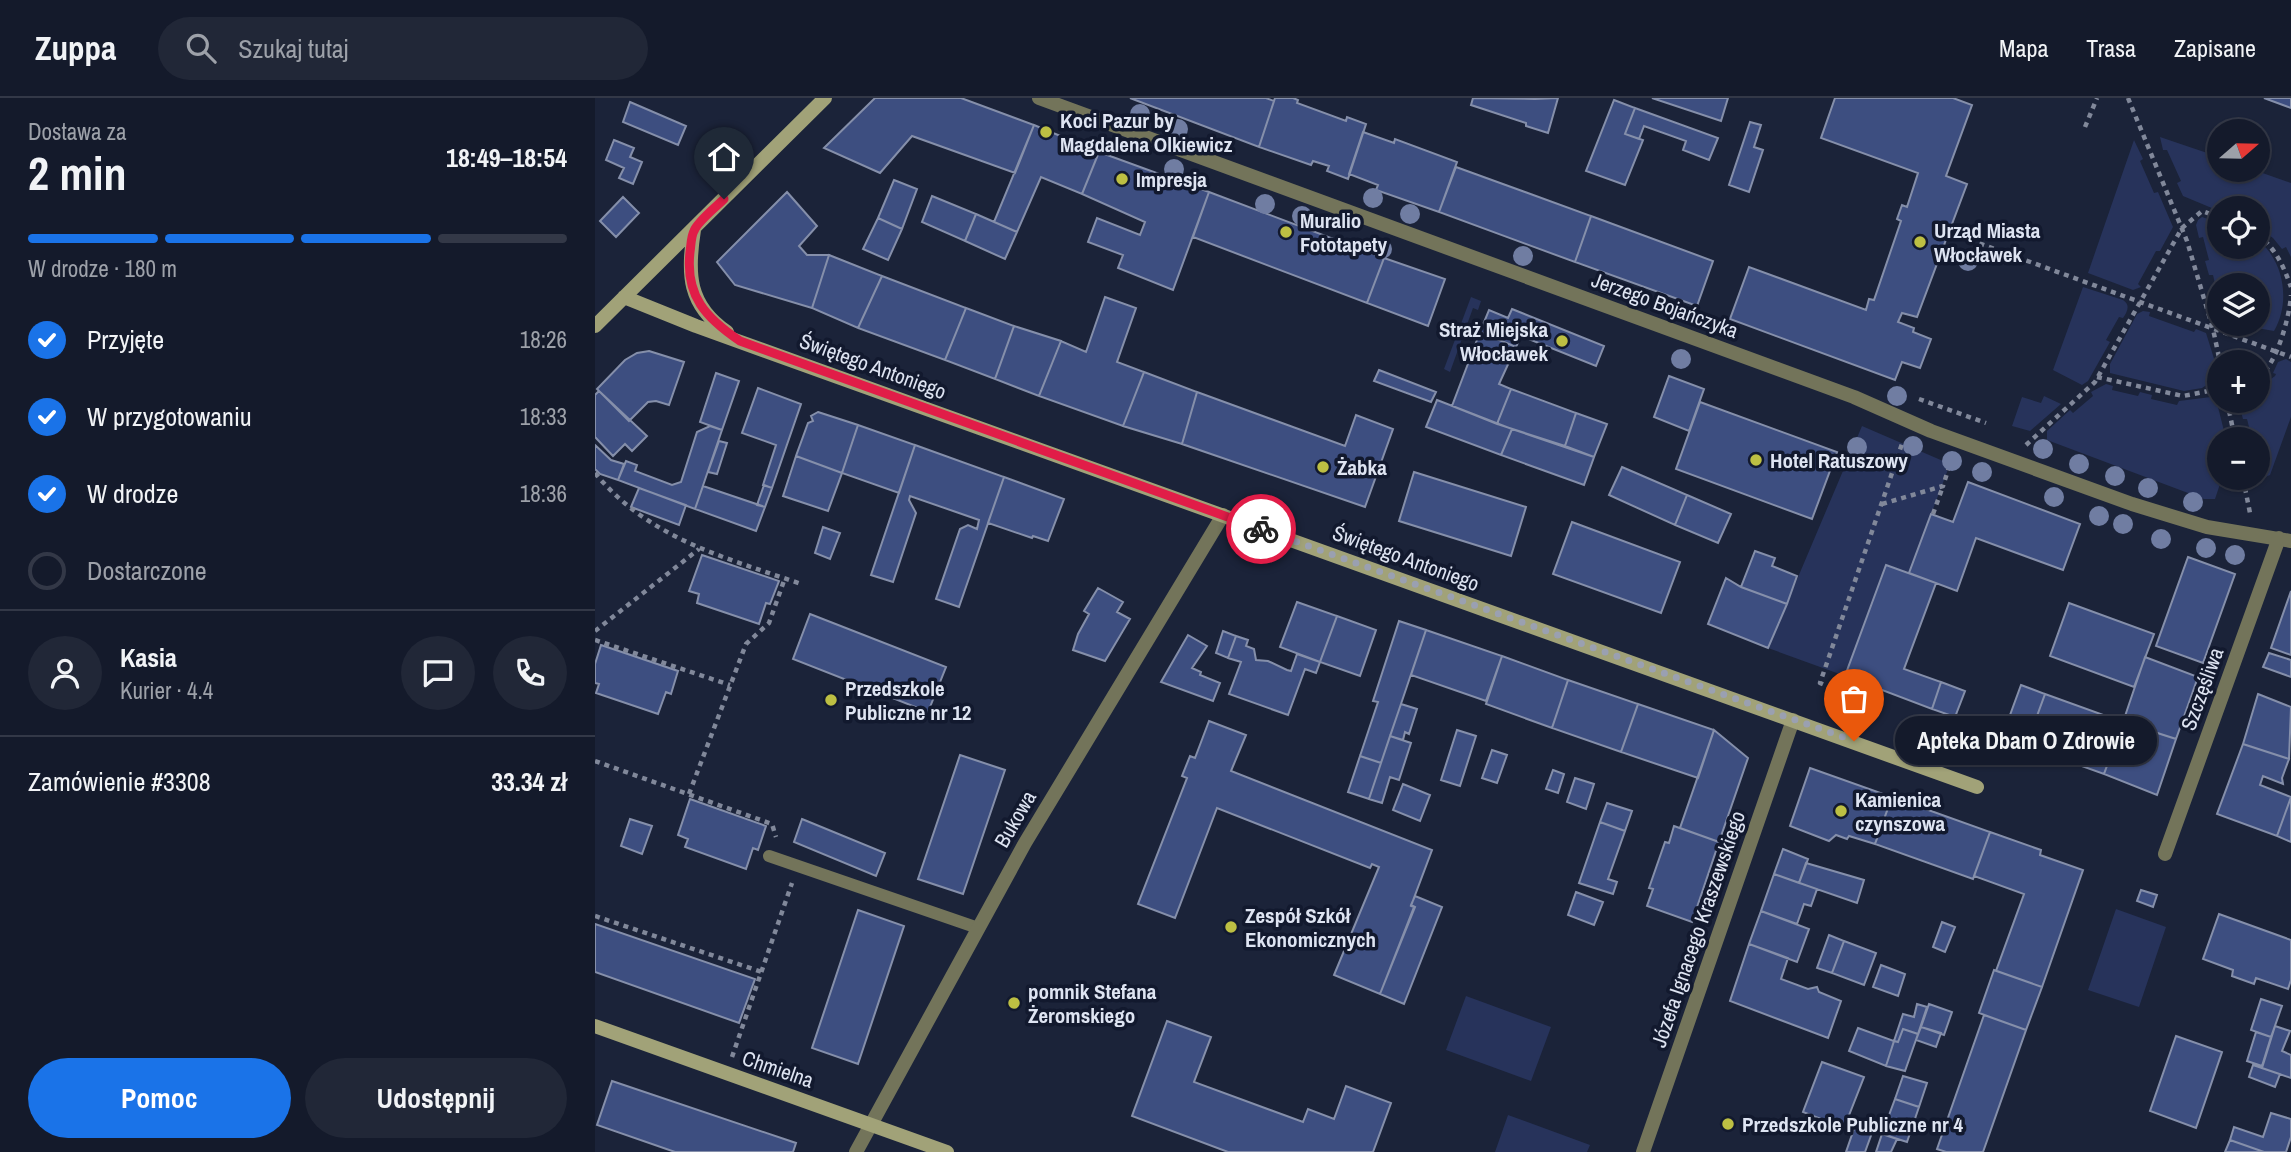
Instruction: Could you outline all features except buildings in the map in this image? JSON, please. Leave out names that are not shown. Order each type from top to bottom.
[{"type":"street","points":[[595,326],[825,98]]},
{"type":"street","name":"Jerzego Bojańczyka","points":[[1039,98],[1829,388],[2010,460],[2207,527],[2285,539]]},
{"type":"street","points":[[694,230],[689,263],[690,277],[699,304],[707,316],[740,341]]},
{"type":"street","name":"Świętego Antoniego","points":[[624,297],[1977,787]]},
{"type":"street","name":"Bukowa","points":[[856,1152],[978,928],[1086,739],[1223,515]]},
{"type":"street","name":"Szczęśliwa","points":[[2165,854],[2285,539]]},
{"type":"street","name":"Józefa Ignacego Kraszewskiego","points":[[1643,1152],[1793,720]]},
{"type":"street","name":"Chmielna","points":[[595,1026],[947,1152]]},
{"type":"lane","points":[[769,856],[978,928]]},
{"type":"path","points":[[2085,127],[2097,98]]},
{"type":"path","points":[[2128,98],[2182,228],[2207,309]]},
{"type":"path","points":[[2010,460],[2097,377],[2182,228],[2202,211],[2207,213]]},
{"type":"path","points":[[1970,240],[2207,327]]},
{"type":"path","points":[[2270,244],[2282,262],[2291,287]]},
{"type":"path","points":[[2270,361],[2290,309],[2291,295]]},
{"type":"path","points":[[2233,336],[2291,357]]},
{"type":"path","points":[[2097,377],[2183,396],[2207,391]]},
{"type":"path","points":[[1919,399],[1986,423]]},
{"type":"path","points":[[1829,732],[1838,691],[1820,683],[1910,422]]},
{"type":"path","points":[[1933,514],[1950,464]]},
{"type":"path","points":[[595,473],[630,510],[661,530],[699,548],[801,584]]},
{"type":"path","points":[[1882,504],[1943,486]]},
{"type":"path","points":[[2245,490],[2254,535]]},
{"type":"path","points":[[595,631],[699,548]]},
{"type":"path","points":[[689,794],[746,644],[769,623],[785,578]]},
{"type":"path","points":[[595,640],[731,685]]},
{"type":"path","points":[[595,761],[772,824],[783,860]]},
{"type":"path","points":[[727,1073],[798,866]]},
{"type":"path","points":[[595,916],[762,972]]},
{"type":"shaded area","points":[[2160,137],[2207,153],[2207,182],[2270,182],[2270,176],[2291,183],[2291,257],[2286,247],[2282,249],[2270,236],[2270,196],[2207,196],[2207,206],[2183,196],[2177,183],[2181,181],[2167,150],[2163,150]]},
{"type":"shaded area","points":[[2134,140],[2154,193],[2158,192],[2173,227],[2138,284],[2141,287],[2133,290],[2088,273]]},
{"type":"shaded area","points":[[2202,217],[2207,219],[2207,252],[2203,237],[2199,238],[2196,225]]},
{"type":"shaded area","points":[[2270,253],[2279,270],[2283,295],[2279,320],[2274,331],[2270,330],[2270,273],[2208,273],[2205,261],[2270,259]]},
{"type":"shaded area","points":[[2083,287],[2123,300],[2128,306],[2123,318],[2119,317],[2106,340],[2110,342],[2088,381],[2082,385],[2053,370]]},
{"type":"shaded area","points":[[1471,297],[1481,301],[1478,310],[1473,308],[1450,372],[1444,369]]},
{"type":"shaded area","points":[[2150,312],[2149,316],[2194,332],[2196,329],[2206,333],[2211,350],[2207,350],[2207,385],[2184,391],[2110,373],[2110,364],[2137,314]]},
{"type":"shaded area","points":[[2286,359],[2291,362],[2291,417],[2270,475],[2270,427],[2249,427],[2241,413],[2270,413],[2270,380],[2276,374],[2273,373],[2278,362]]},
{"type":"shaded area","points":[[2106,384],[2113,386],[2112,390],[2138,396],[2140,392],[2152,395],[2151,399],[2177,405],[2179,401],[2207,398],[2207,413],[2220,413],[2223,427],[2207,427],[2207,490],[2218,490],[2215,499],[2204,499],[2047,440],[2047,431],[2070,410],[2073,413],[2093,396],[2091,392]]},
{"type":"shaded area","points":[[2044,396],[2061,404],[2030,431],[2012,426],[2022,397],[2041,403]]},
{"type":"shaded area","points":[[1862,426],[1950,464],[1909,573],[1886,565],[1845,676],[1768,648]]},
{"type":"shaded area","points":[[2116,909],[2166,927],[2139,1007],[2088,990]]},
{"type":"shaded area","points":[[1466,996],[1551,1027],[1531,1081],[1446,1050]]},
{"type":"shaded area","points":[[1508,1115],[1590,1145],[1587,1152],[1495,1152]]},
{"type":"way so far","points":[[1261,529],[1854,741]]},
{"type":"place","name":"Koci Pazur by Magdalena Olkiewicz","points":[[1046,132]]},
{"type":"place","name":"Impresja","points":[[1122,179]]},
{"type":"place","name":"Muralio Fototapety","points":[[1286,232]]},
{"type":"place","name":"Urząd Miasta Włocławek","points":[[1920,242]]},
{"type":"place","name":"Straż Miejska Włocławek","points":[[1562,341]]},
{"type":"place","name":"Hotel Ratuszowy","points":[[1756,460]]},
{"type":"place","name":"Żabka","points":[[1323,467]]},
{"type":"place","name":"Przedszkole Publiczne nr 12","points":[[831,700]]},
{"type":"place","name":"Apteka Dbam O Zdrowie","points":[[1854,741]]},
{"type":"place","name":"Kamienica czynszowa","points":[[1841,811]]},
{"type":"place","name":"Zespół Szkół Ekonomicznych","points":[[1231,927]]},
{"type":"place","name":"pomnik Stefana Żeromskiego","points":[[1014,1003]]},
{"type":"place","name":"Przedszkole Publiczne nr 4","points":[[1728,1124]]},
{"type":"route","points":[[724,199],[694,230],[689,263],[690,277],[699,304],[707,316],[740,341],[1261,529]]}]
